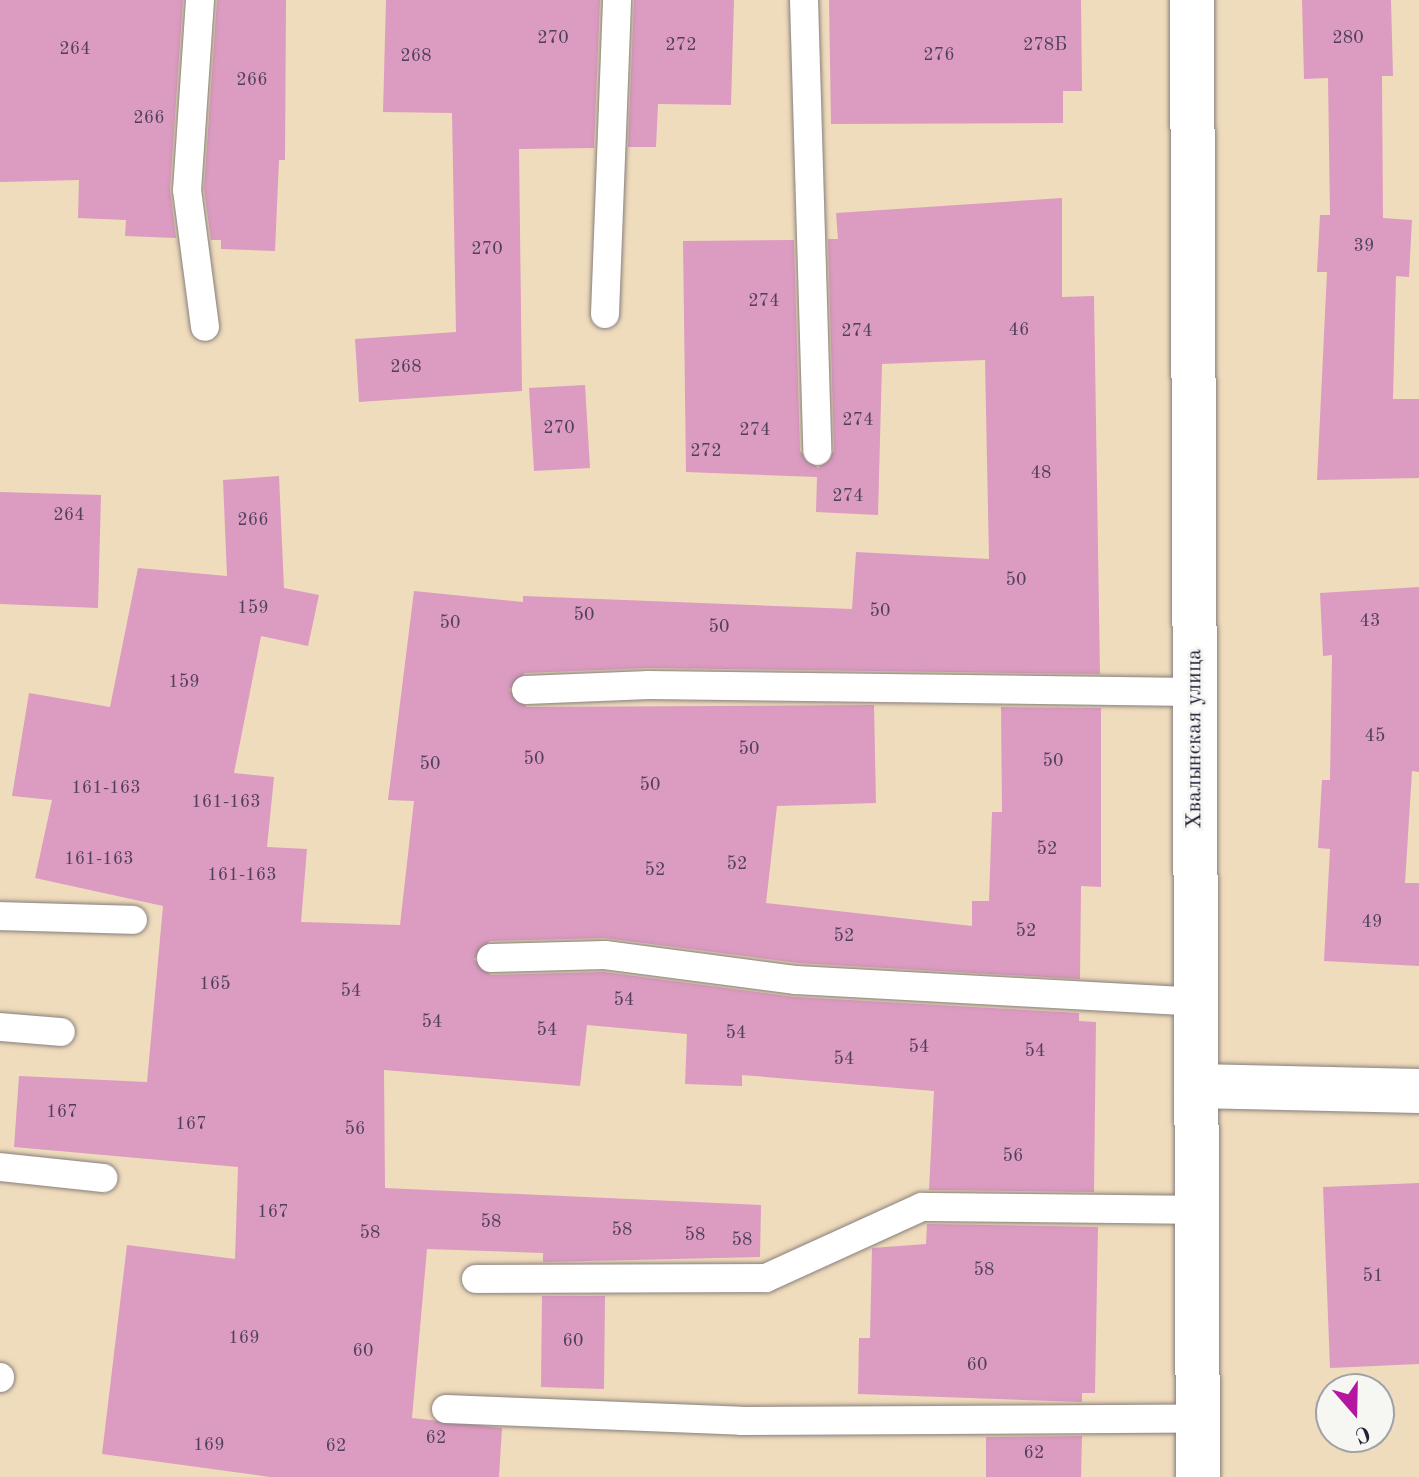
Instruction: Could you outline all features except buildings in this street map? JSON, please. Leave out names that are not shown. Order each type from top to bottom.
[{"type":"street","name":"Хвалынская улица","points":[[1192,0],[1198,1477]]},
{"type":"street","points":[[1196,1086],[1419,1091]]},
{"type":"lane","points":[[200,0],[187,190],[205,327]]},
{"type":"lane","points":[[605,314],[617,0]]},
{"type":"lane","points":[[804,0],[817,451]]},
{"type":"lane","points":[[526,690],[649,685],[1194,692]]},
{"type":"lane","points":[[0,916],[133,920]]},
{"type":"lane","points":[[491,958],[605,955],[796,980],[1196,1002]]},
{"type":"lane","points":[[0,1027],[61,1032]]},
{"type":"lane","points":[[0,1167],[103,1178]]},
{"type":"lane","points":[[476,1279],[766,1278],[922,1207],[1196,1210]]},
{"type":"lane","points":[[446,1409],[741,1421],[1198,1419]]}]
